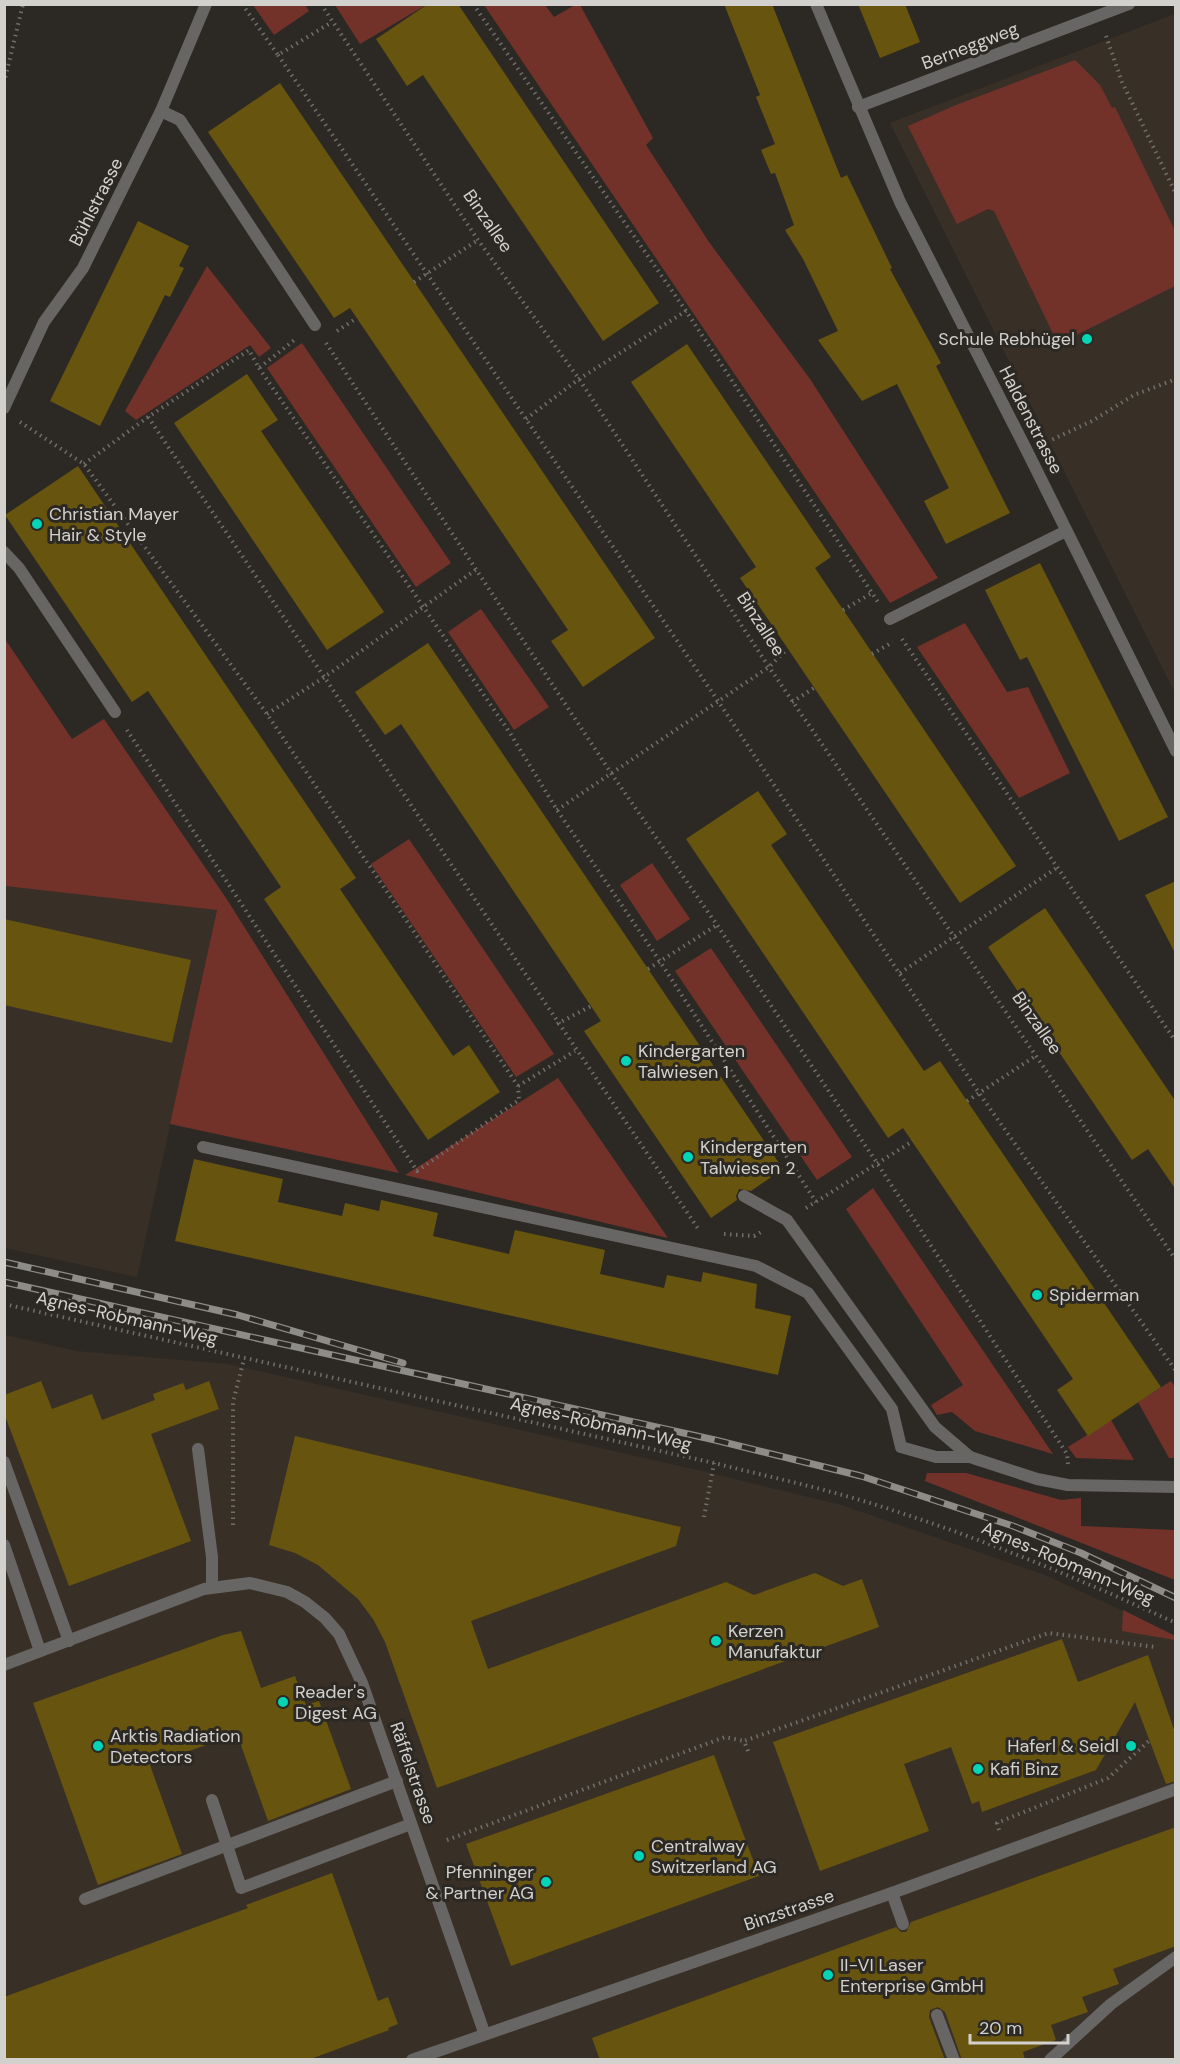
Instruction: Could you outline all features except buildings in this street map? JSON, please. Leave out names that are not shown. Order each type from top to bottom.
[{"type":"street","name":"Bühlstrasse","points":[[4,408],[44,322],[82,268],[161,111],[206,4]]},
{"type":"street","name":"Haldenstrasse","points":[[816,4],[858,108],[900,202],[1176,751]]},
{"type":"street","name":"Berneggweg","points":[[858,108],[1129,4]]},
{"type":"street","points":[[161,111],[180,120],[315,325]]},
{"type":"street","points":[[890,619],[1066,531]]},
{"type":"street","points":[[4,552],[19,568],[115,712]]},
{"type":"street","points":[[203,1147],[756,1266],[808,1293],[892,1409],[901,1448],[936,1457],[970,1457],[1037,1479],[1068,1485],[1176,1487]]},
{"type":"street","points":[[744,1196],[787,1220],[935,1427],[970,1457]]},
{"type":"street","points":[[198,1449],[212,1557],[212,1587]]},
{"type":"street","points":[[4,1462],[69,1641]]},
{"type":"street","points":[[4,1545],[40,1652]]},
{"type":"street","name":"Räffelstrasse","points":[[4,1665],[212,1587],[235,1583],[259,1584],[287,1592],[305,1602],[339,1634],[362,1683],[484,2032]]},
{"type":"street","points":[[85,1899],[397,1781]]},
{"type":"street","name":"Binzstrasse","points":[[411,2060],[484,2032],[892,1893],[1176,1789]]},
{"type":"street","points":[[212,1800],[241,1888],[411,1824]]},
{"type":"street","points":[[892,1893],[903,1924]]},
{"type":"street","points":[[1050,2060],[1111,2004],[1176,1957]]},
{"type":"street","points":[[937,2015],[954,2060]]},
{"type":"path","points":[[4,83],[23,4]]},
{"type":"path","points":[[242,4],[718,701],[979,1094],[1176,1371]]},
{"type":"path","name":"Binzallee","points":[[321,4],[478,240],[579,380],[792,702],[1176,1260]]},
{"type":"path","points":[[473,4],[686,311],[872,593],[843,610]]},
{"type":"path","points":[[278,55],[332,22]]},
{"type":"path","points":[[1106,34],[1122,82],[1176,194]]},
{"type":"path","points":[[414,282],[478,240]]},
{"type":"path","points":[[526,419],[579,380],[686,311]]},
{"type":"path","points":[[357,318],[324,340],[611,773],[717,925],[877,1163],[1067,1454],[1068,1485]]},
{"type":"path","points":[[259,368],[315,325]]},
{"type":"path","points":[[84,464],[148,417],[249,350],[259,368],[510,733],[557,810],[659,960],[816,1202]]},
{"type":"path","points":[[1027,451],[1092,421],[1134,395],[1176,379]]},
{"type":"path","points":[[148,417],[575,1051],[700,1232]]},
{"type":"path","points":[[20,422],[84,464],[267,714],[519,1086],[519,1100],[417,1171],[115,712]]},
{"type":"path","points":[[267,714],[323,678],[477,569]]},
{"type":"path","points":[[901,637],[1176,1042]]},
{"type":"path","points":[[872,654],[888,644]]},
{"type":"path","points":[[557,810],[769,667],[787,649]]},
{"type":"path","points":[[792,702],[814,688]]},
{"type":"path","points":[[900,973],[956,938],[1058,867]]},
{"type":"path","points":[[648,969],[717,925]]},
{"type":"path","points":[[557,1024],[591,1006]]},
{"type":"path","points":[[519,1086],[575,1051]]},
{"type":"path","points":[[967,1101],[1037,1055]]},
{"type":"path","points":[[722,1234],[753,1236],[787,1220],[913,1142]]},
{"type":"path","name":"Agnes-Robmann-Weg","points":[[4,1304],[714,1463],[893,1510],[993,1545],[1176,1623]]},
{"type":"path","points":[[233,1532],[233,1402],[244,1359]]},
{"type":"path","points":[[704,1517],[714,1463]]},
{"type":"path","points":[[447,1840],[724,1737],[744,1741],[1049,1633],[1155,1647]]},
{"type":"path","points":[[1006,1851],[997,1823],[1108,1778],[1149,1740]]},
{"type":"path","points":[[744,1741],[748,1751]]},
{"type":"shaded area","points":[[253,5],[305,5],[309,11],[274,35]]},
{"type":"shaded area","points":[[335,5],[426,5],[360,44]]},
{"type":"shaded area","points":[[484,5],[545,5],[554,17],[575,5],[580,5],[653,138],[646,145],[709,242],[810,379],[938,578],[890,603]]},
{"type":"shaded area","name":"Schule Rebhügel","points":[[1175,14],[1175,693],[890,123]]},
{"type":"shaded area","points":[[1075,60],[1100,85],[1112,108],[1115,107],[1175,231],[1175,286],[1058,344],[994,211],[988,209],[957,224],[908,126],[956,105]]},
{"type":"shaded area","points":[[207,266],[271,348],[259,357],[250,345],[136,420],[125,411]]},
{"type":"shaded area","points":[[302,343],[451,563],[416,587],[267,368]]},
{"type":"shaded area","points":[[481,609],[549,707],[514,730],[448,632]]},
{"type":"shaded area","points":[[965,623],[1007,692],[1028,687],[1070,773],[1019,798],[917,647]]},
{"type":"shaded area","points":[[5,639],[72,739],[104,719],[228,901],[399,1173],[170,1124],[217,910],[5,886]]},
{"type":"shaded area","points":[[409,839],[554,1054],[516,1077],[371,864]]},
{"type":"shaded area","points":[[652,863],[690,919],[657,941],[620,885]]},
{"type":"shaded area","points":[[5,886],[217,909],[137,1277],[5,1248]]},
{"type":"shaded area","points":[[711,948],[852,1157],[817,1180],[675,971]]},
{"type":"shaded area","points":[[558,1078],[668,1238],[405,1175]]},
{"type":"shaded area","points":[[873,1188],[1053,1454],[975,1431],[952,1412],[937,1415],[931,1405],[963,1385],[846,1209]]},
{"type":"shaded area","points":[[5,1335],[76,1351],[227,1364],[706,1472],[841,1505],[1045,1575],[1175,1635],[1175,2059],[5,2060]]},
{"type":"shaded area","points":[[1171,1381],[1175,1387],[1175,1458],[1169,1458],[1138,1402]]},
{"type":"shaded area","points":[[1111,1420],[1134,1460],[1076,1458],[1068,1447]]},
{"type":"shaded area","points":[[927,1473],[966,1473],[1061,1500],[1081,1498],[1081,1526],[1175,1530],[1175,1580],[925,1481]]},
{"type":"shaded area","points":[[1123,1610],[1175,1636],[1175,1640],[1122,1631]]},
{"type":"railway","points":[[4,1262],[238,1315],[403,1363]]},
{"type":"railway","points":[[4,1282],[715,1440],[861,1476],[1013,1526],[1081,1553],[1176,1598]]},
{"type":"place","name":"Schule Rebhügel","points":[[1087,339]]},
{"type":"place","name":"Christian Mayer Hair & Style","points":[[37,524]]},
{"type":"place","name":"Kindergarten Talwiesen 1","points":[[626,1061]]},
{"type":"place","name":"Kindergarten Talwiesen 2","points":[[688,1157]]},
{"type":"place","name":"Spiderman","points":[[1037,1295]]},
{"type":"place","name":"Kerzen Manufaktur","points":[[716,1641]]},
{"type":"place","name":"Reader's Digest AG","points":[[283,1702]]},
{"type":"place","name":"Arktis Radiation Detectors","points":[[98,1746]]},
{"type":"place","name":"Haferl & Seidl","points":[[1131,1746]]},
{"type":"place","name":"Kafi Binz","points":[[978,1769]]},
{"type":"place","name":"Centralway Switzerland AG","points":[[639,1856]]},
{"type":"place","name":"Pfenninger & Partner AG","points":[[546,1882]]},
{"type":"place","name":"II-VI Laser Enterprise GmbH","points":[[828,1975]]}]
